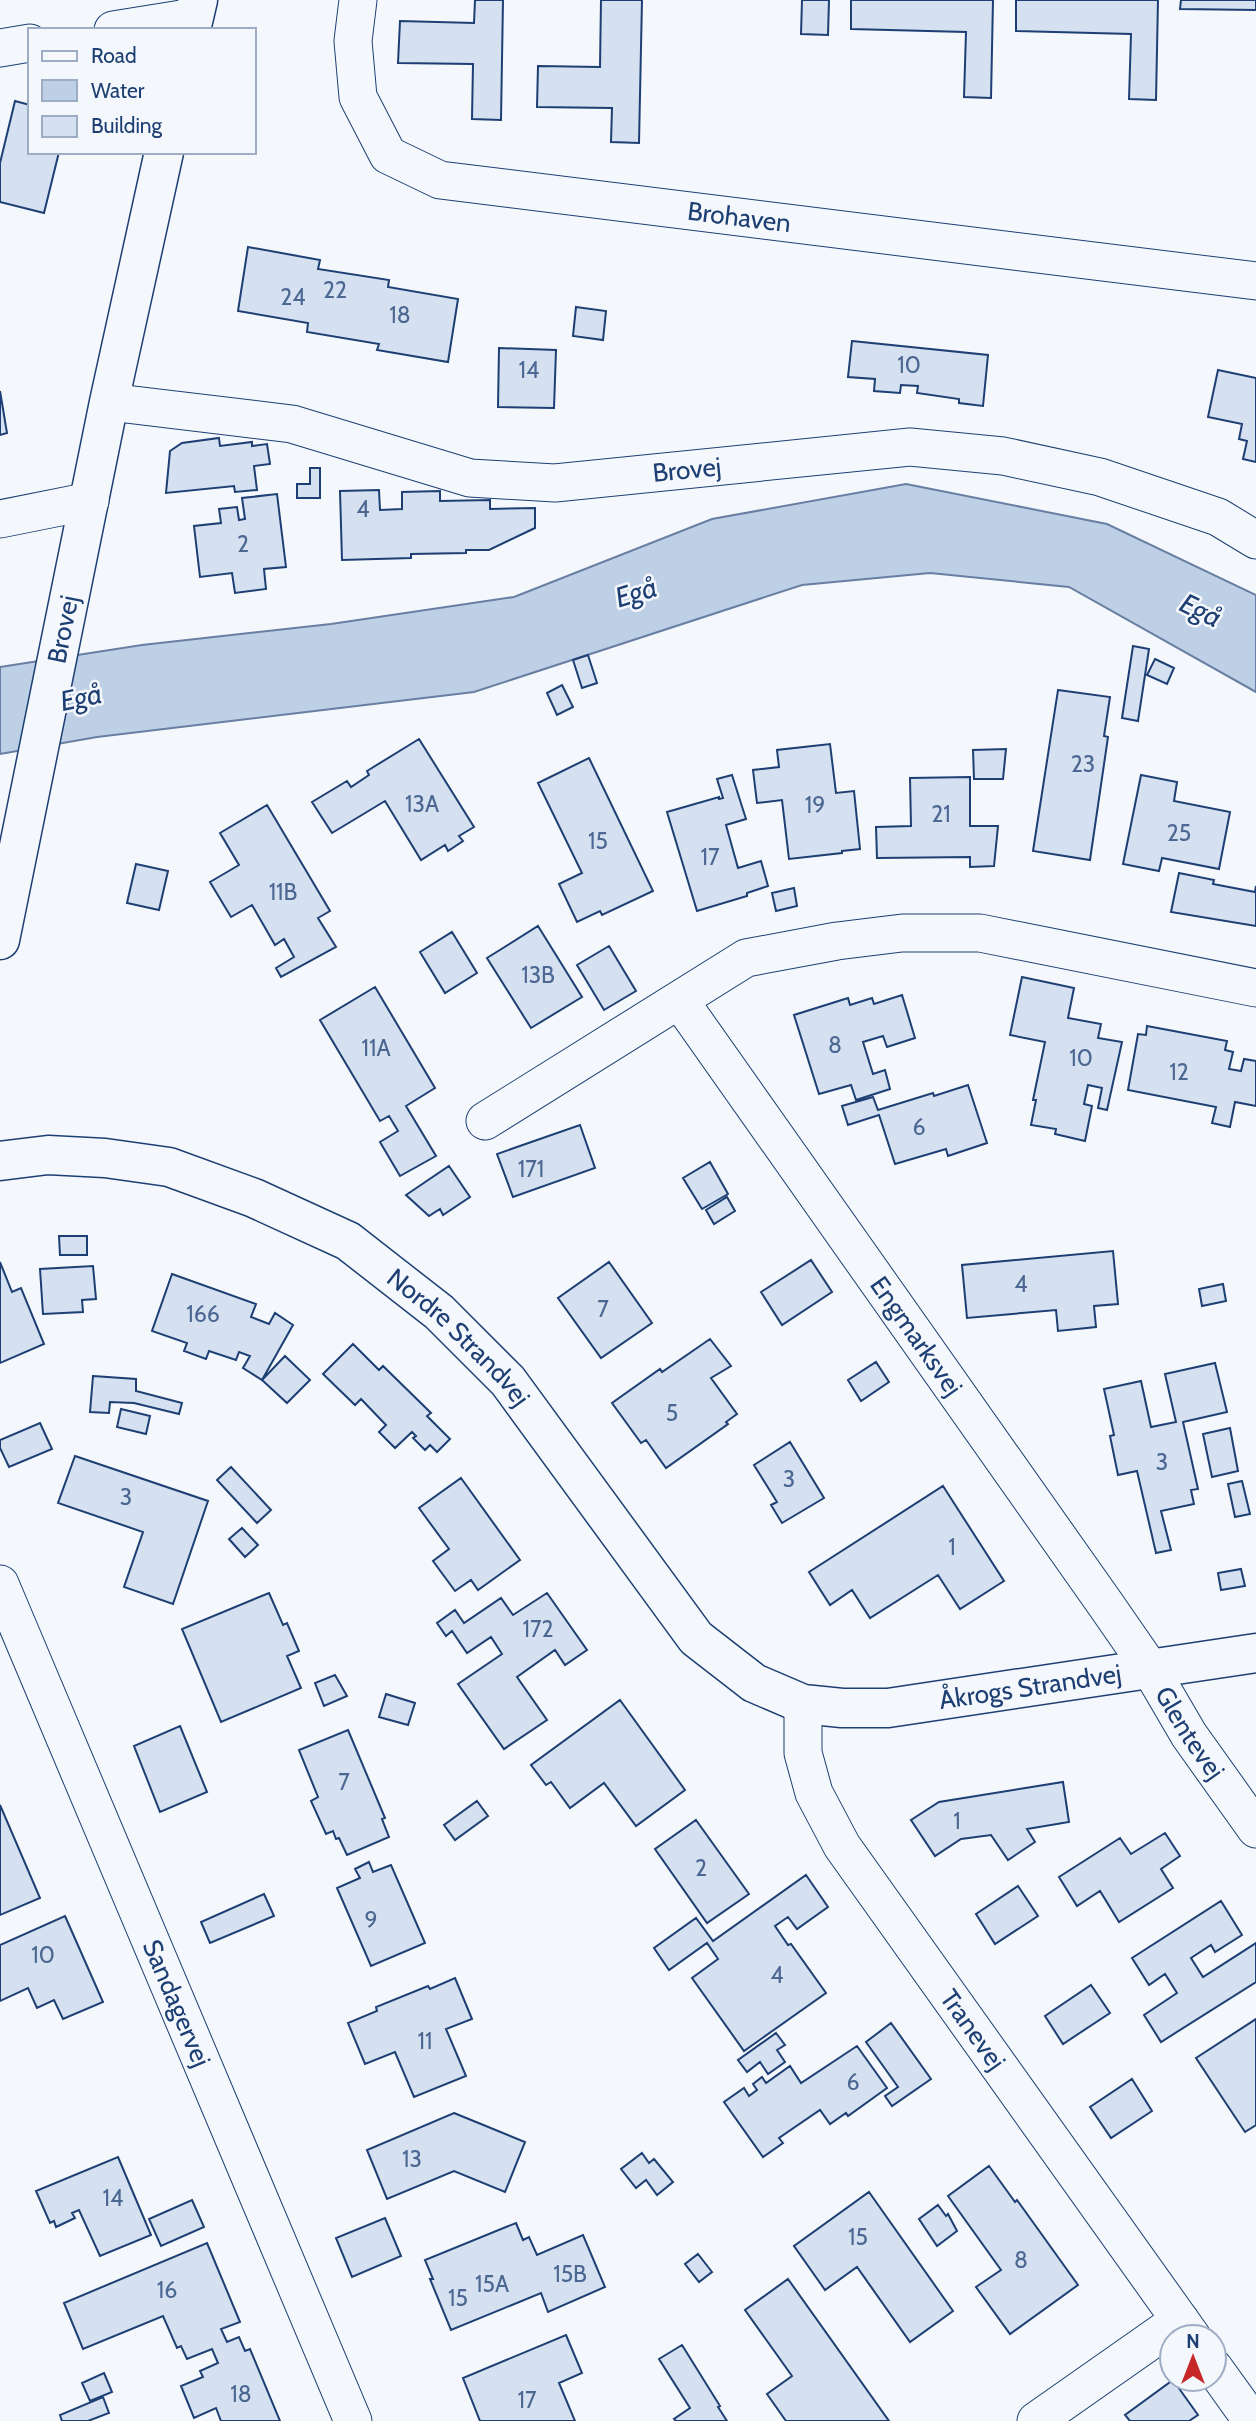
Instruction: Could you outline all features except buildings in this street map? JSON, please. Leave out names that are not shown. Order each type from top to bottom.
[{"type":"street","name":"Brohaven","points":[[358,0],[353,41],[358,97],[388,155],[440,180],[1256,281]]},
{"type":"street","points":[[125,28],[194,16]]},
{"type":"street","points":[[0,48],[28,43]]},
{"type":"street","name":"Brovej","points":[[0,940],[164,154]]},
{"type":"street","name":"Brovej","points":[[110,402],[292,424],[470,478],[555,483],[909,447],[1003,456],[1100,477],[1218,517],[1256,540]]},
{"type":"street","points":[[0,519],[90,501]]},
{"type":"street","points":[[485,1121],[746,958],[838,941],[902,933],[980,933],[1256,988]]},
{"type":"street","name":"Engmarksvej","points":[[680,1001],[1151,1670]]},
{"type":"street","name":"Nordre Strandvej","points":[[0,1161],[48,1155],[105,1158],[169,1167],[254,1198],[348,1241],[439,1312],[508,1381],[696,1638],[754,1683],[803,1704]]},
{"type":"street","name":"Sandagervej","points":[[0,1584],[353,2421]]},
{"type":"street","name":"Åkrogs Strandvej","points":[[803,1704],[842,1708],[888,1708],[1256,1653]]},
{"type":"street","name":"Glentevej","points":[[1151,1670],[1189,1735],[1256,1829]]},
{"type":"street","name":"Tranevej","points":[[803,1704],[803,1753],[814,1793],[842,1846],[1182,2323]]},
{"type":"street","points":[[1035,2421],[1158,2345]]},
{"type":"street","points":[[1228,2388],[1252,2421]]},
{"type":"water","name":"Egå","points":[[906,484],[1107,524],[1256,595],[1256,692],[1069,587],[930,573],[802,585],[474,692],[97,737],[0,754],[0,667],[142,645],[331,624],[514,597],[712,519]]}]
